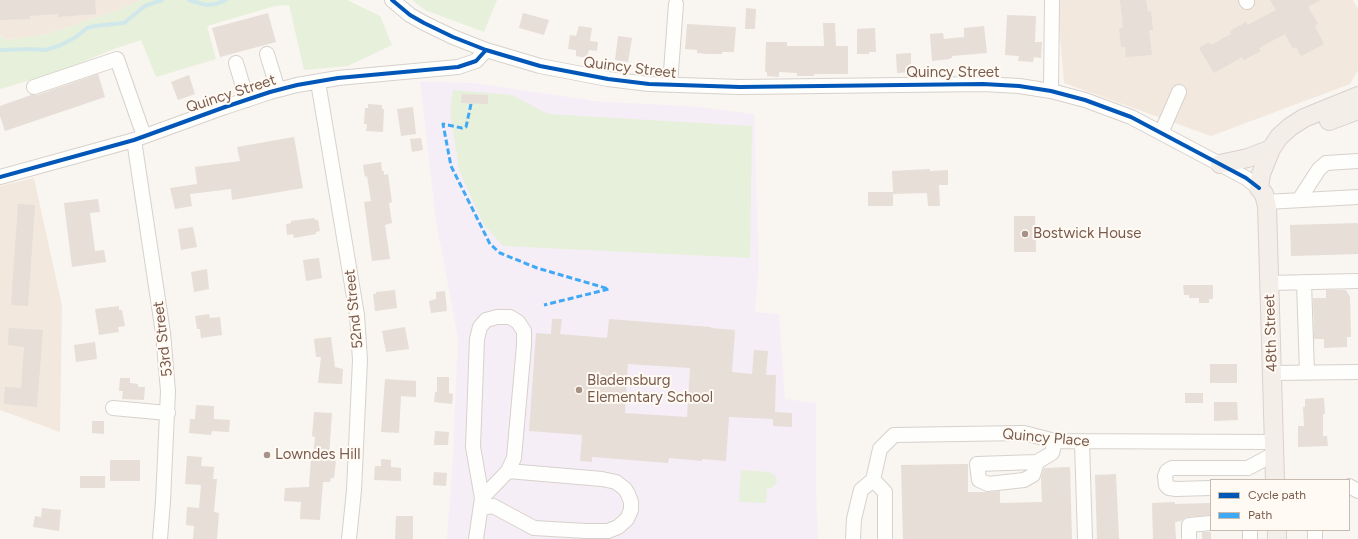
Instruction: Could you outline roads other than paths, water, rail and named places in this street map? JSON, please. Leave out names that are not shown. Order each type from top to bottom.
[{"type":"main road","points":[[1220,164],[1248,158],[1271,149],[1285,132],[1304,118],[1358,96]]},
{"type":"main road","points":[[1263,194],[1268,188],[1281,156],[1293,141],[1302,133],[1358,110]]},
{"type":"main road","name":"48th Street","points":[[1271,149],[1263,167],[1263,194],[1269,283],[1275,479]]},
{"type":"street","points":[[392,0],[410,15],[424,23],[453,37],[486,50]]},
{"type":"street","points":[[1051,91],[1052,0]]},
{"type":"street","points":[[670,85],[676,4]]},
{"type":"street","name":"Quincy Street","points":[[0,177],[139,138],[278,90],[338,78],[458,67],[476,61],[486,50],[522,61],[627,82],[670,85],[765,87],[983,84],[1019,86],[1051,91],[1085,100],[1131,117],[1251,181],[1263,194]]},
{"type":"street","points":[[267,54],[278,90]]},
{"type":"street","name":"53rd Street","points":[[34,87],[117,59],[139,138],[163,333],[168,391],[168,414],[160,539]]},
{"type":"street","points":[[236,63],[247,100]]},
{"type":"street","name":"52nd Street","points":[[318,82],[358,321],[360,360],[354,490],[349,539]]},
{"type":"street","points":[[1161,133],[1179,92]]},
{"type":"street","points":[[1299,200],[1319,169],[1326,163],[1358,162]]},
{"type":"street","points":[[1263,194],[1299,200],[1358,197]]},
{"type":"street","points":[[1269,283],[1358,281]]},
{"type":"street","points":[[1304,282],[1307,373]]},
{"type":"street","points":[[476,539],[482,503],[473,447],[478,339],[480,327],[486,320],[497,317],[510,318],[518,322],[524,331],[514,458],[508,470],[482,503]]},
{"type":"street","points":[[1272,373],[1358,372]]},
{"type":"street","points":[[113,408],[168,414]]},
{"type":"street","name":"Quincy Place","points":[[853,539],[854,519],[861,490],[873,480],[880,449],[894,435],[1024,433],[1055,441],[1274,448]]},
{"type":"street","points":[[1037,462],[1052,453],[1055,441]]},
{"type":"street","points":[[1082,442],[1085,539]]},
{"type":"street","points":[[1210,488],[1176,490],[1169,488],[1166,485],[1165,476],[1167,471],[1172,468],[1248,468],[1274,448]]},
{"type":"street","points":[[482,503],[493,506],[534,528],[586,531],[608,531],[618,527],[627,519],[631,510],[631,502],[628,494],[625,489],[616,482],[602,479],[508,470]]},
{"type":"street","points":[[873,480],[885,492],[885,539]]},
{"type":"street","points":[[1189,539],[1189,525],[1210,523]]},
{"type":"waterway","points":[[0,50],[46,50],[61,45],[76,37],[87,28],[124,23],[145,6],[162,0]]},
{"type":"waterway","points":[[189,0],[206,5],[216,4],[226,0]]},
{"type":"place","name":"Bostwick House","points":[[1025,234]]},
{"type":"place","name":"Bladensburg Elementary School","points":[[579,390]]},
{"type":"place","name":"Lowndes Hill","points":[[267,455]]}]
